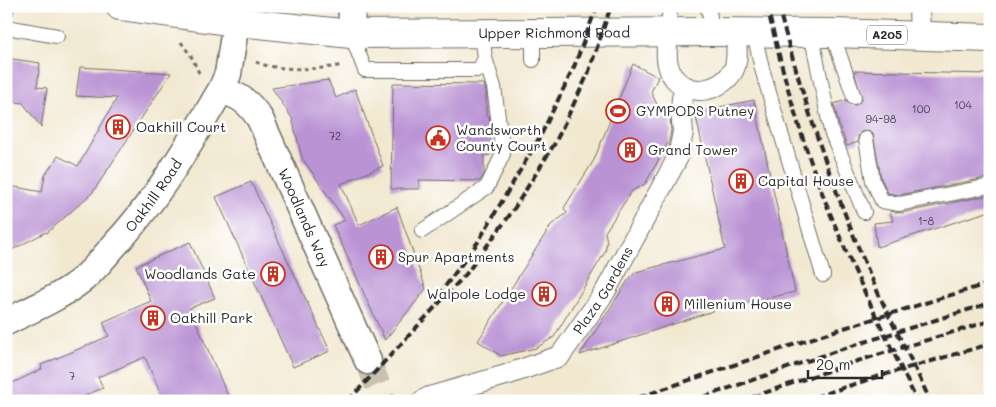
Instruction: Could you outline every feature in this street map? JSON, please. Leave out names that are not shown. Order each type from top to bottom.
[{"type":"highway","name":"Upper Richmond Road","points":[[120,6],[236,22],[484,46],[533,33],[669,33],[727,26],[821,33],[990,38]]},
{"type":"street","points":[[351,34],[352,6]]},
{"type":"street","points":[[919,6],[920,37]]},
{"type":"street","name":"Oakhill Road","points":[[6,322],[56,296],[83,279],[141,215],[164,184],[221,90],[228,74],[236,22]]},
{"type":"street","points":[[669,33],[666,47],[674,78],[687,87],[700,90],[712,89],[722,84],[733,70],[736,56],[727,26]]},
{"type":"street","name":"Plaza Gardens","points":[[422,401],[429,397],[506,375],[560,356],[605,292],[678,157],[683,132],[682,98],[687,87]]},
{"type":"street","name":"Woodlands Way","points":[[221,90],[234,94],[251,105],[260,119],[368,361]]},
{"type":"lane","points":[[6,12],[7,6]]},
{"type":"lane","points":[[669,33],[669,18],[673,6]]},
{"type":"lane","points":[[727,26],[762,69],[822,275]]},
{"type":"lane","points":[[6,27],[57,36]]},
{"type":"lane","points":[[533,33],[533,60]]},
{"type":"lane","points":[[821,33],[854,97]]},
{"type":"lane","points":[[821,33],[831,131],[864,212]]},
{"type":"lane","points":[[351,34],[365,70],[479,70],[484,46]]},
{"type":"lane","points":[[422,231],[487,187],[503,154],[494,87],[484,46]]},
{"type":"lane","points":[[866,139],[873,182],[882,201],[899,204],[990,186]]},
{"type":"path","points":[[162,12],[171,33],[183,44],[198,69],[204,85],[221,90]]},
{"type":"path","points":[[249,59],[266,67],[328,69],[360,59]]},
{"type":"building","points":[[6,58],[40,63],[37,87],[47,88],[41,127],[23,103],[6,101]]},
{"type":"building","points":[[633,64],[658,77],[651,92],[664,119],[670,117],[671,131],[669,141],[645,184],[632,191],[605,232],[607,242],[605,252],[554,337],[536,348],[501,356],[478,341],[551,225],[567,213],[564,208],[594,160]]},
{"type":"building","name":"Oakhill Court","points":[[80,67],[171,73],[93,192],[47,233],[6,253],[6,205],[10,186],[42,192],[45,175],[58,156],[78,166],[117,98],[76,96]]},
{"type":"building","points":[[854,71],[990,74],[990,177],[899,195],[888,193],[881,178],[873,134],[869,131],[861,132],[858,136],[858,142],[847,146],[839,125],[834,104],[846,100],[849,104],[856,105],[862,99]]},
{"type":"building","points":[[328,80],[336,98],[355,89],[383,166],[341,184],[359,225],[397,207],[426,289],[385,340],[333,225],[345,220],[302,158],[292,118],[272,88]]},
{"type":"building","name":"Wandsworth County Court","points":[[393,83],[484,84],[486,116],[489,116],[491,128],[490,155],[484,155],[484,174],[480,181],[419,180],[419,189],[391,189]]},
{"type":"building","name":"Capital House","points":[[754,100],[795,292],[719,309],[580,355],[629,279],[636,272],[725,249],[695,112]]},
{"type":"building","name":"Woodlands Gate","points":[[251,182],[330,351],[293,367],[216,197]]},
{"type":"building","points":[[990,195],[990,211],[877,247],[874,223],[893,221],[890,211],[901,213]]},
{"type":"building","name":"Oakhill Park","points":[[190,242],[215,298],[190,308],[230,401],[164,401],[145,357],[98,377],[103,388],[72,401],[6,401],[6,386],[42,369],[41,365],[109,336],[103,322],[151,301],[136,266]]},
{"type":"tunnel","points":[[368,361],[384,401]]},
{"type":"railway","points":[[438,296],[478,242],[541,135],[574,67],[597,6]]},
{"type":"railway","points":[[348,401],[466,274],[512,212],[555,143],[588,74],[611,6]]},
{"type":"railway","points":[[767,6],[794,108],[824,198],[862,286],[917,401]]},
{"type":"railway","points":[[778,6],[808,109],[831,177],[878,293],[930,401]]},
{"type":"railway","points":[[628,401],[831,332],[990,283]]},
{"type":"railway","points":[[692,401],[839,350],[990,303]]},
{"type":"railway","points":[[741,401],[851,363],[990,321]]},
{"type":"railway","points":[[803,401],[873,378],[990,344]]},
{"type":"place","name":"GYMPODS Putney","points":[[618,111]]},
{"type":"place","name":"Oakhill Court","points":[[118,127]]},
{"type":"place","name":"Wandsworth County Court","points":[[438,138]]},
{"type":"place","name":"Grand Tower","points":[[630,150]]},
{"type":"place","name":"Capital House","points":[[741,181]]},
{"type":"place","name":"Spur Apartments","points":[[381,257]]},
{"type":"place","name":"Woodlands Gate","points":[[273,274]]},
{"type":"place","name":"Walpole Lodge","points":[[544,294]]},
{"type":"place","name":"Millenium House","points":[[667,304]]},
{"type":"place","name":"Oakhill Park","points":[[153,318]]}]
